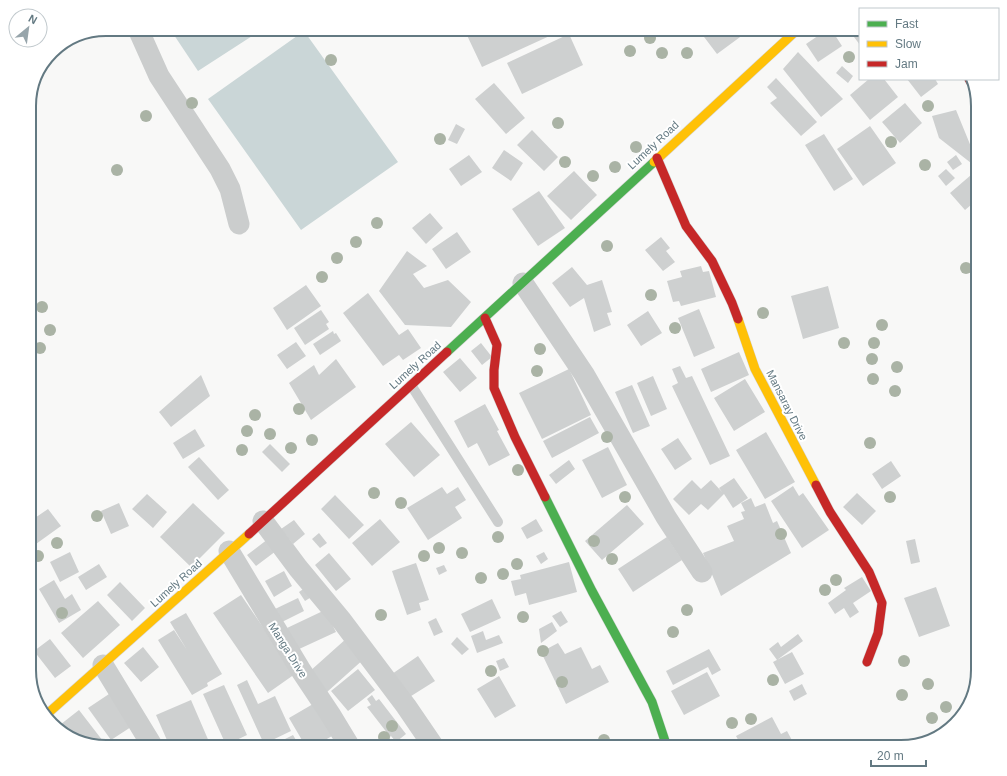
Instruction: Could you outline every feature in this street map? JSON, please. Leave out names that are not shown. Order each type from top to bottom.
[{"type":"street","points":[[141,36],[159,76],[220,169],[230,189],[239,224]]},
{"type":"street","name":"Lumely Road","points":[[50,711],[263,521],[790,36]]},
{"type":"street","name":"Mansaray Drive","points":[[657,158],[686,226],[712,261],[732,303],[755,369],[830,512],[869,572],[882,603],[878,633],[867,662]]},
{"type":"street","points":[[523,282],[584,374],[666,517],[702,572]]},
{"type":"street","points":[[485,318],[497,345],[494,370],[494,388],[515,437],[592,591],[652,702],[665,740]]},
{"type":"street","points":[[263,521],[298,568],[342,621],[429,740]]},
{"type":"street","name":"Manga Drive","points":[[229,551],[300,669],[346,740]]},
{"type":"street","points":[[103,665],[149,740]]},
{"type":"lane","points":[[411,385],[498,522]]},
{"type":"shaded area","points":[[175,36],[252,36],[198,71]]},
{"type":"shaded area","points":[[297,36],[308,36],[398,162],[301,230],[208,99]]},
{"type":"building","points":[[467,36],[550,36],[482,67]]},
{"type":"building","points":[[565,36],[570,36],[583,65],[522,94],[507,63]]},
{"type":"building","points":[[703,36],[741,36],[717,54]]},
{"type":"building","points":[[818,36],[836,36],[842,46],[818,62],[806,44]]},
{"type":"building","points":[[853,36],[859,36],[859,44]]},
{"type":"building","points":[[798,52],[843,99],[821,117],[783,69]]},
{"type":"building","points":[[842,66],[853,76],[848,83],[836,73]]},
{"type":"building","points":[[776,78],[817,122],[801,136],[770,103],[777,98],[767,87]]},
{"type":"building","points":[[868,80],[885,80],[898,97],[870,120],[850,95]]},
{"type":"building","points":[[908,80],[936,80],[938,84],[921,97]]},
{"type":"building","points":[[494,83],[525,118],[506,134],[475,99]]},
{"type":"building","points":[[905,103],[922,123],[900,143],[882,122]]},
{"type":"building","points":[[956,110],[971,147],[971,163],[939,138],[932,116]]},
{"type":"building","points":[[456,124],[465,129],[457,144],[448,140]]},
{"type":"building","points":[[870,126],[896,163],[863,186],[837,149]]},
{"type":"building","points":[[532,130],[558,157],[544,171],[517,145]]},
{"type":"building","points":[[824,134],[853,179],[834,191],[805,145]]},
{"type":"building","points":[[504,150],[523,163],[511,181],[492,168]]},
{"type":"building","points":[[469,155],[482,172],[461,186],[449,169]]},
{"type":"building","points":[[956,155],[962,164],[953,170],[947,162]]},
{"type":"building","points":[[946,169],[955,178],[946,186],[938,176]]},
{"type":"building","points":[[574,171],[597,195],[571,220],[547,196]]},
{"type":"building","points":[[971,175],[971,205],[965,210],[950,193]]},
{"type":"building","points":[[539,191],[565,228],[538,246],[512,209]]},
{"type":"building","points":[[430,213],[443,228],[426,244],[412,228]]},
{"type":"building","points":[[457,232],[471,252],[446,269],[432,249]]},
{"type":"building","points":[[661,237],[670,248],[666,251],[675,262],[663,271],[645,250]]},
{"type":"building","points":[[407,251],[427,266],[413,274],[424,288],[448,280],[471,302],[451,327],[405,325],[379,291]]},
{"type":"building","points":[[701,266],[703,272],[709,271],[716,297],[681,306],[679,301],[673,302],[667,281],[682,277],[680,271]]},
{"type":"building","points":[[572,267],[587,285],[602,280],[612,312],[607,313],[611,325],[594,332],[584,298],[570,307],[552,283]]},
{"type":"building","points":[[306,285],[321,306],[287,330],[273,308]]},
{"type":"building","points":[[828,286],[839,328],[803,339],[791,296]]},
{"type":"building","points":[[368,293],[399,335],[408,329],[421,348],[403,360],[399,355],[383,366],[343,313]]},
{"type":"building","points":[[699,309],[715,348],[694,357],[678,318]]},
{"type":"building","points":[[321,310],[329,322],[326,324],[329,329],[305,345],[294,328]]},
{"type":"building","points":[[648,311],[662,333],[641,346],[627,325]]},
{"type":"building","points":[[333,331],[341,341],[320,355],[313,344]]},
{"type":"building","points":[[296,342],[306,356],[287,369],[277,355]]},
{"type":"building","points":[[481,343],[492,357],[482,365],[471,351]]},
{"type":"building","points":[[739,352],[749,375],[711,392],[701,369]]},
{"type":"building","points":[[460,358],[477,378],[460,392],[443,372]]},
{"type":"building","points":[[336,359],[356,387],[311,420],[289,383],[314,365],[319,375]]},
{"type":"building","points":[[680,366],[686,378],[692,376],[730,456],[710,465],[672,386],[678,383],[672,369]]},
{"type":"building","points":[[569,369],[591,415],[542,439],[519,393]]},
{"type":"building","points":[[201,375],[210,396],[171,427],[159,412]]},
{"type":"building","points":[[653,376],[667,409],[651,416],[637,383]]},
{"type":"building","points":[[745,379],[765,412],[734,431],[714,398]]},
{"type":"building","points":[[632,385],[650,426],[633,433],[615,392]]},
{"type":"building","points":[[485,404],[510,455],[489,466],[477,443],[468,448],[454,421]]},
{"type":"building","points":[[590,417],[599,433],[552,458],[543,441]]},
{"type":"building","points":[[411,422],[440,455],[414,477],[385,444]]},
{"type":"building","points":[[195,429],[205,446],[183,459],[173,443]]},
{"type":"building","points":[[766,432],[795,482],[765,499],[736,450]]},
{"type":"building","points":[[678,438],[692,459],[675,470],[661,449]]},
{"type":"building","points":[[270,444],[290,464],[282,472],[262,452]]},
{"type":"building","points":[[608,447],[627,485],[602,498],[582,460]]},
{"type":"building","points":[[199,457],[229,490],[218,500],[188,467]]},
{"type":"building","points":[[569,460],[575,469],[556,484],[549,475]]},
{"type":"building","points":[[891,461],[901,476],[882,489],[872,474]]},
{"type":"building","points":[[734,478],[748,498],[733,508],[724,494],[708,510],[701,504],[689,515],[673,499],[692,480],[701,489],[711,480],[722,492],[719,488]]},
{"type":"building","points":[[793,486],[799,496],[803,493],[829,530],[802,548],[771,501]]},
{"type":"building","points":[[442,487],[447,494],[458,487],[466,500],[455,507],[462,518],[428,540],[407,508]]},
{"type":"building","points":[[857,493],[876,511],[862,525],[843,507]]},
{"type":"building","points":[[147,494],[167,512],[153,528],[132,509]]},
{"type":"building","points":[[335,495],[364,525],[349,539],[321,509]]},
{"type":"building","points":[[751,498],[755,507],[765,503],[773,523],[777,521],[791,553],[721,596],[703,553],[734,541],[727,526],[744,519],[741,512],[745,511],[741,503]]},
{"type":"building","points":[[119,503],[129,526],[111,534],[101,511]]},
{"type":"building","points":[[193,503],[225,533],[191,567],[160,537]]},
{"type":"building","points":[[627,505],[644,524],[602,560],[585,541]]},
{"type":"building","points":[[48,509],[61,526],[36,544],[36,517]]},
{"type":"building","points":[[380,519],[400,542],[372,566],[352,543]]},
{"type":"building","points":[[536,519],[543,531],[527,539],[521,528]]},
{"type":"building","points":[[294,520],[305,534],[293,544],[281,529]]},
{"type":"building","points":[[319,533],[327,543],[320,548],[312,539]]},
{"type":"building","points":[[667,537],[682,560],[633,592],[618,569]]},
{"type":"building","points":[[268,539],[276,551],[256,566],[247,555]]},
{"type":"building","points":[[915,539],[920,562],[911,564],[906,541]]},
{"type":"building","points":[[70,552],[79,572],[60,582],[50,562]]},
{"type":"building","points":[[544,552],[548,559],[541,564],[536,556]]},
{"type":"building","points":[[329,553],[351,579],[336,591],[315,565]]},
{"type":"building","points":[[569,562],[577,592],[529,605],[526,593],[515,596],[511,581],[521,579],[520,575]]},
{"type":"building","points":[[416,563],[429,600],[419,603],[421,610],[407,615],[392,571]]},
{"type":"building","points":[[99,564],[107,577],[86,590],[78,577]]},
{"type":"building","points":[[444,565],[447,571],[439,575],[436,568]]},
{"type":"building","points":[[284,571],[292,586],[274,597],[265,581]]},
{"type":"building","points":[[862,577],[871,591],[853,603],[859,612],[850,618],[844,608],[835,614],[828,603],[846,590],[844,588]]},
{"type":"building","points":[[54,580],[65,599],[72,594],[81,610],[59,623],[39,589]]},
{"type":"building","points":[[120,582],[145,608],[132,621],[107,595]]},
{"type":"building","points":[[309,585],[316,594],[305,601],[299,592]]},
{"type":"building","points":[[936,587],[950,626],[919,637],[904,598]]},
{"type":"building","points":[[241,595],[295,674],[268,693],[213,613]]},
{"type":"building","points":[[298,598],[304,611],[282,622],[275,609]]},
{"type":"building","points":[[492,599],[501,618],[470,632],[461,614]]},
{"type":"building","points":[[98,601],[120,625],[83,658],[61,633]]},
{"type":"building","points":[[325,610],[336,632],[297,650],[287,628]]},
{"type":"building","points":[[561,611],[568,622],[560,627],[552,616]]},
{"type":"building","points":[[186,613],[222,674],[207,683],[208,686],[192,695],[158,640],[174,630],[187,650],[170,622]]},
{"type":"building","points":[[436,618],[443,632],[434,636],[428,622]]},
{"type":"building","points":[[552,622],[557,631],[541,643],[539,629]]},
{"type":"building","points":[[483,631],[486,640],[499,635],[503,643],[477,653],[471,636]]},
{"type":"building","points":[[798,634],[803,641],[777,660],[769,649],[778,642],[781,647]]},
{"type":"building","points":[[457,637],[469,649],[462,655],[451,644]]},
{"type":"building","points":[[347,638],[365,658],[327,692],[309,672]]},
{"type":"building","points":[[50,639],[71,666],[55,678],[36,654],[36,650]]},
{"type":"building","points":[[558,643],[565,654],[581,647],[592,669],[600,665],[609,682],[566,704],[541,652]]},
{"type":"building","points":[[143,647],[159,667],[141,682],[124,663]]},
{"type":"building","points":[[709,649],[721,670],[712,675],[708,667],[673,685],[666,671]]},
{"type":"building","points":[[792,652],[804,674],[785,684],[773,662]]},
{"type":"building","points":[[418,656],[435,681],[408,698],[392,674]]},
{"type":"building","points":[[504,658],[509,667],[500,671],[496,661]]},
{"type":"building","points":[[358,669],[375,690],[348,711],[331,691]]},
{"type":"building","points":[[707,672],[720,696],[684,715],[671,691]]},
{"type":"building","points":[[499,676],[516,706],[495,718],[477,689]]},
{"type":"building","points":[[247,680],[258,704],[275,696],[291,731],[272,740],[262,740],[237,685]]},
{"type":"building","points":[[802,684],[807,694],[794,701],[789,691]]},
{"type":"building","points":[[224,685],[247,735],[236,740],[224,740],[203,694]]},
{"type":"building","points":[[109,694],[131,727],[111,740],[88,708]]},
{"type":"building","points":[[372,695],[376,701],[379,699],[406,734],[398,740],[394,740],[391,736],[386,740],[383,740],[388,734],[367,707],[371,705],[367,699]]},
{"type":"building","points":[[191,700],[208,740],[167,740],[156,715]]},
{"type":"building","points":[[313,704],[332,736],[325,740],[302,740],[289,718]]},
{"type":"building","points":[[79,710],[102,740],[93,739],[75,733],[62,723]]},
{"type":"building","points":[[772,717],[781,734],[787,731],[792,740],[738,740],[736,736]]},
{"type":"building","points":[[293,735],[296,740],[283,740]]},
{"type":"traffic: fast","points":[[447,352],[654,162]]},
{"type":"traffic: fast","points":[[545,497],[592,591],[652,702],[665,740]]},
{"type":"traffic: slow","points":[[654,162],[790,36]]},
{"type":"traffic: slow","points":[[738,319],[755,369],[816,485]]},
{"type":"traffic: slow","points":[[50,711],[249,534]]},
{"type":"traffic: jam","points":[[657,158],[686,226],[712,261],[738,319]]},
{"type":"traffic: jam","points":[[485,318],[497,345],[494,370],[494,388],[515,437],[545,497]]},
{"type":"traffic: jam","points":[[249,534],[447,352]]},
{"type":"traffic: jam","points":[[816,485],[830,512],[869,572],[882,603],[878,633],[867,662]]}]
